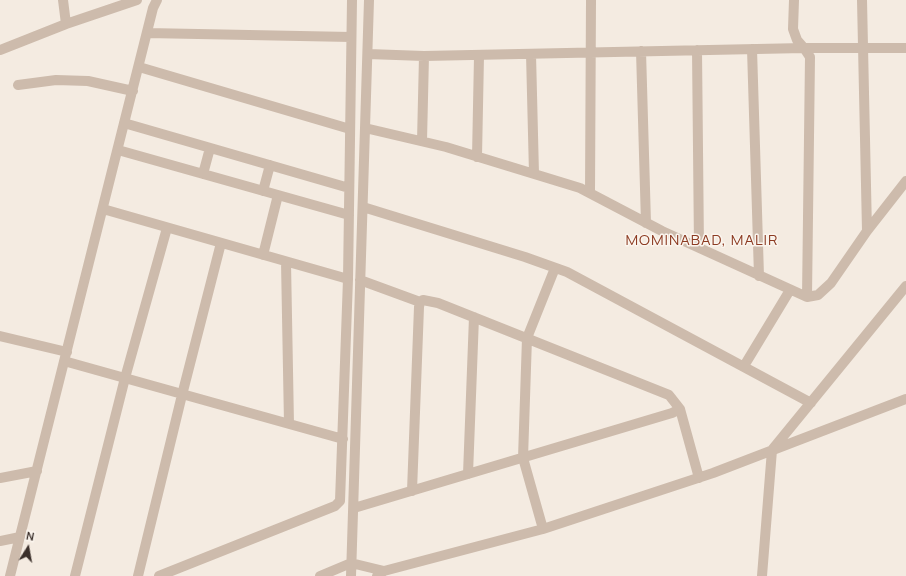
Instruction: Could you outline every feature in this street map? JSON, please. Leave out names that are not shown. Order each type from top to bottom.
[{"type":"street","points":[[63,0],[66,24]]},
{"type":"street","points":[[0,50],[66,24],[137,0]]},
{"type":"street","points":[[10,576],[153,8],[157,0]]},
{"type":"street","points":[[159,576],[337,505],[340,501],[348,280],[352,0]]},
{"type":"street","points":[[351,576],[369,0]]},
{"type":"street","points":[[590,193],[591,0]]},
{"type":"street","points":[[794,0],[794,28],[797,40],[810,57],[806,297]]},
{"type":"street","points":[[862,0],[867,231]]},
{"type":"street","points":[[147,33],[352,37]]},
{"type":"street","points":[[368,54],[479,56],[641,51],[906,48]]},
{"type":"street","points":[[752,49],[759,276]]},
{"type":"street","points":[[697,50],[699,248]]},
{"type":"street","points":[[641,51],[646,223]]},
{"type":"street","points":[[531,54],[534,174]]},
{"type":"street","points":[[422,141],[424,56]]},
{"type":"street","points":[[477,157],[479,56]]},
{"type":"street","points":[[139,67],[350,129]]},
{"type":"street","points":[[18,85],[56,80],[88,81],[132,91]]},
{"type":"street","points":[[124,123],[349,188]]},
{"type":"street","points":[[365,128],[422,141],[580,188],[646,223],[806,297],[818,295],[831,283],[867,231],[906,181]]},
{"type":"street","points":[[203,174],[210,148]]},
{"type":"street","points":[[118,150],[349,215]]},
{"type":"street","points":[[263,191],[270,165]]},
{"type":"street","points":[[263,255],[278,195]]},
{"type":"street","points":[[363,207],[567,272],[811,403]]},
{"type":"street","points":[[102,209],[348,280]]},
{"type":"street","points":[[75,576],[125,378],[167,228]]},
{"type":"street","points":[[138,576],[221,243]]},
{"type":"street","points":[[286,262],[289,424]]},
{"type":"street","points":[[543,529],[523,458],[527,338],[555,268]]},
{"type":"street","points":[[360,280],[420,302],[423,300],[433,301],[669,395],[680,409],[699,478]]},
{"type":"street","points":[[762,576],[772,450],[906,286]]},
{"type":"street","points":[[744,366],[790,290]]},
{"type":"street","points":[[412,491],[420,302]]},
{"type":"street","points":[[468,474],[474,317]]},
{"type":"street","points":[[0,336],[65,356],[125,378],[343,439]]},
{"type":"street","points":[[320,576],[351,564],[380,573],[543,529],[699,478],[906,399]]},
{"type":"street","points":[[354,508],[672,413],[680,409]]},
{"type":"street","points":[[0,478],[37,471]]},
{"type":"street","points":[[0,541],[20,537]]},
{"type":"district","name":"MOMINABAD, MALIR","points":[[702,241]]}]
